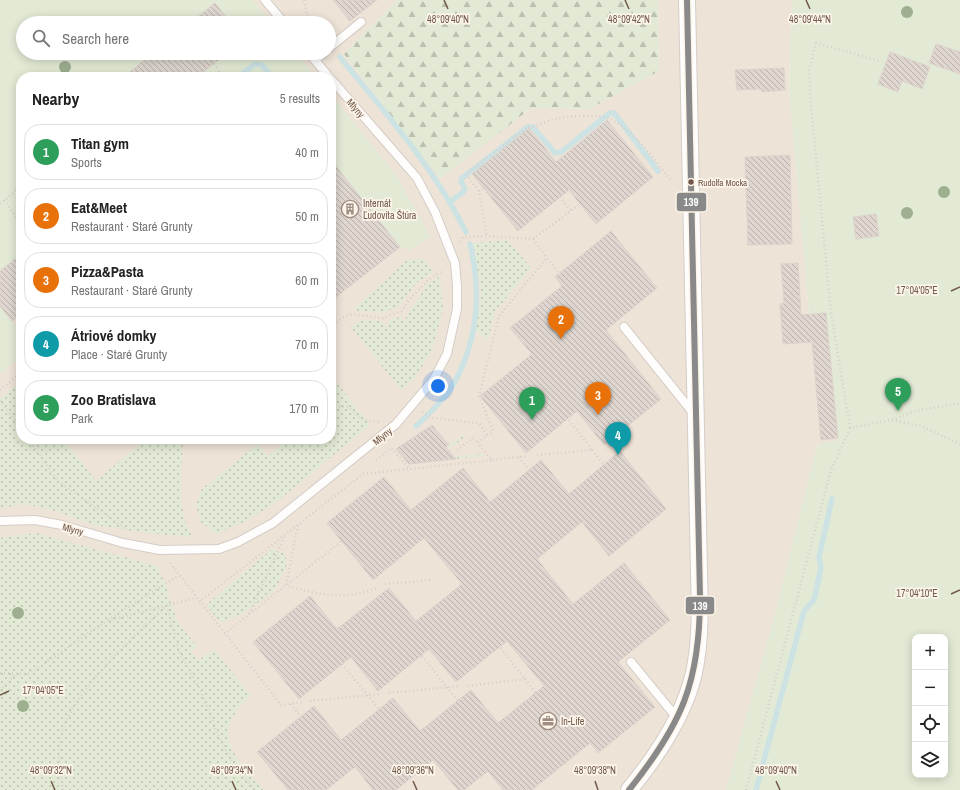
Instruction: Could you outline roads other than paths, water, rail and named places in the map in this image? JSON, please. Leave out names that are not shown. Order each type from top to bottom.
[{"type":"street","points":[[629,790],[658,750],[677,718],[694,673],[699,638],[687,0]]},
{"type":"lane","points":[[265,0],[278,16]]},
{"type":"lane","points":[[272,0],[273,9]]},
{"type":"lane","points":[[336,42],[361,22]]},
{"type":"lane","points":[[315,60],[325,72]]},
{"type":"lane","name":"Mlyny","points":[[0,521],[35,520],[62,525],[123,543],[160,550],[218,549],[238,542],[273,523],[396,424],[434,379],[447,354],[457,309],[458,286],[455,263],[436,212],[417,178],[336,85]]},
{"type":"lane","points":[[624,327],[696,416]]},
{"type":"lane","points":[[631,662],[677,718]]},
{"type":"waterway","points":[[340,57],[424,163],[439,185],[466,232]]},
{"type":"waterway","points":[[245,72],[255,64],[262,65],[268,72]]},
{"type":"waterway","points":[[450,202],[465,189],[461,182],[462,178],[528,127],[533,127],[555,153],[561,152],[610,113],[614,113],[658,171]]},
{"type":"waterway","points":[[416,426],[439,404],[451,388],[467,354],[475,318],[476,299],[474,262],[470,244]]},
{"type":"waterway","points":[[756,790],[804,611],[814,600],[821,568],[819,557],[832,499]]},
{"type":"place","name":"Rudolfa Mocka","points":[[691,182]]},
{"type":"place","name":"Internát Ľudovíta Štúra","points":[[350,209]]},
{"type":"place","name":"Eat&Meet","points":[[561,339]]},
{"type":"place","name":"Zoo Bratislava","points":[[898,411]]},
{"type":"place","name":"Pizza&Pasta","points":[[598,415]]},
{"type":"place","name":"Titan gym","points":[[532,420]]},
{"type":"place","name":"Átriové domky","points":[[618,455]]},
{"type":"place","name":"In-Life","points":[[548,721]]}]
